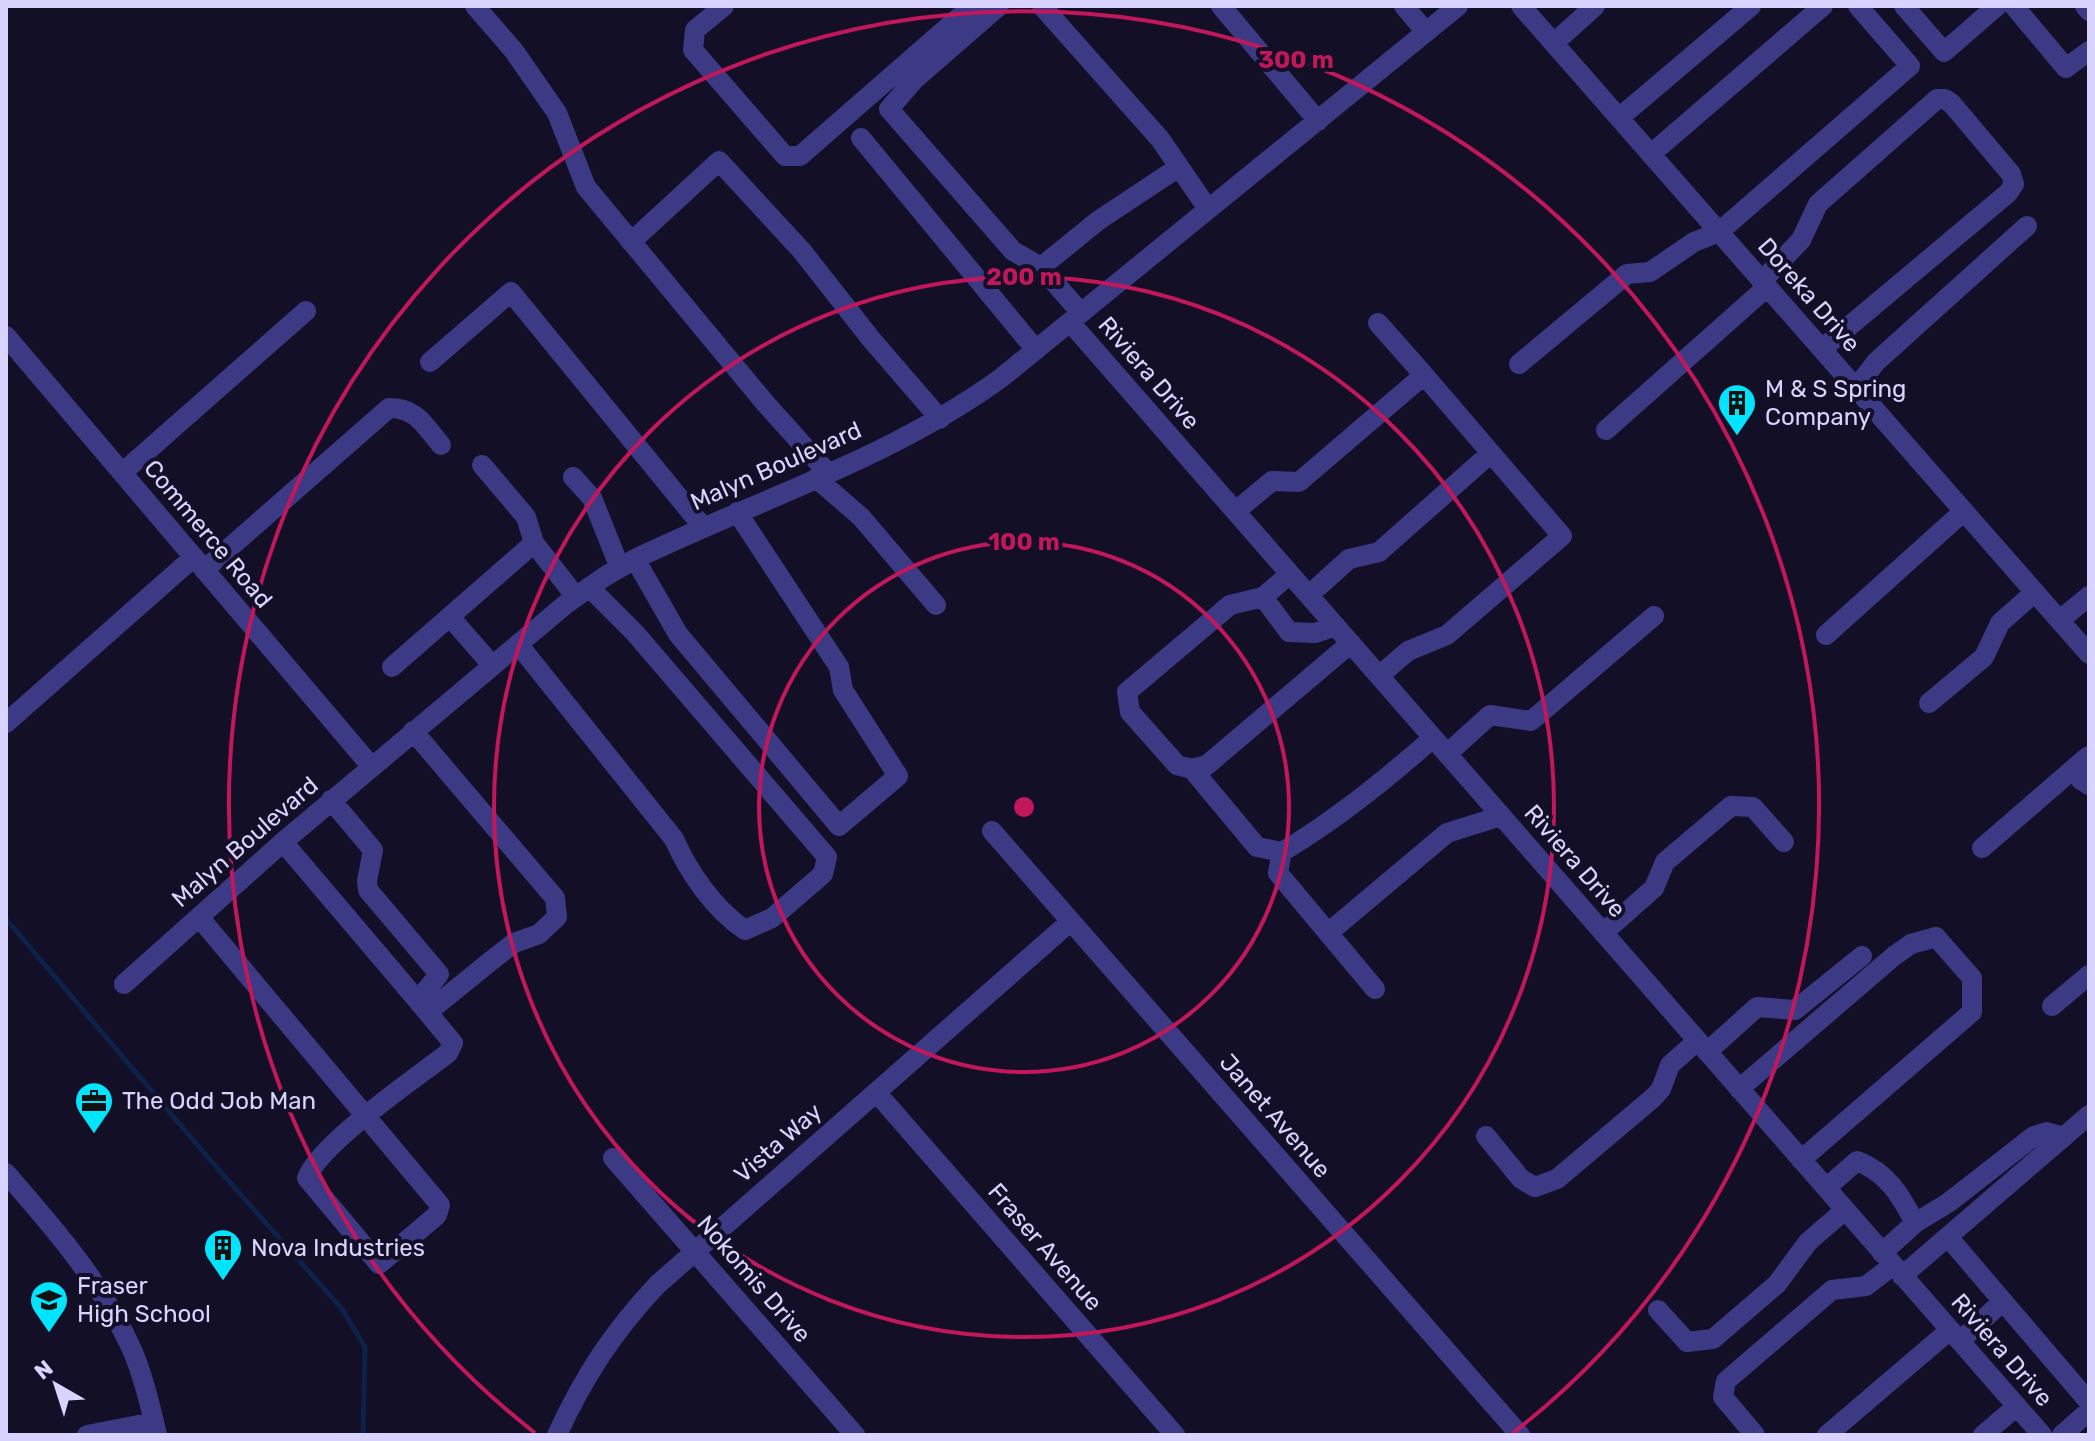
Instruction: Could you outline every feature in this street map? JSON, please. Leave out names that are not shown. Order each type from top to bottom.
[{"type":"street","points":[[475,6],[514,51],[557,113],[586,187],[822,475],[936,605]]},
{"type":"street","points":[[724,6],[695,30],[693,50],[785,156],[800,156],[972,6]]},
{"type":"street","name":"Riviera Drive","points":[[999,6],[914,80],[889,109],[1013,251],[1041,267],[1076,317],[1236,511],[2042,1435]]},
{"type":"street","points":[[1042,6],[1160,139],[1208,209]]},
{"type":"street","points":[[1221,6],[1318,121]]},
{"type":"street","points":[[1404,6],[1426,32]]},
{"type":"street","name":"Malyn Boulevard","points":[[124,984],[331,800],[582,592],[627,564],[703,527],[822,475],[962,407],[1458,6]]},
{"type":"street","name":"Doreka Drive","points":[[1521,6],[2089,654]]},
{"type":"street","points":[[1554,43],[1595,6]]},
{"type":"street","points":[[1619,118],[1751,6]]},
{"type":"street","points":[[1651,154],[1823,6]]},
{"type":"street","points":[[1519,364],[1627,274],[1650,272],[1694,242],[1719,232],[1910,66],[1858,6]]},
{"type":"street","points":[[1904,6],[1944,52],[1997,6]]},
{"type":"street","points":[[2014,6],[2066,68],[2089,51]]},
{"type":"street","points":[[2085,6],[2089,11]]},
{"type":"street","points":[[1606,430],[1764,284],[1801,240],[1818,204],[1937,99],[1945,99],[2011,174],[2014,184],[2008,193],[1822,349]]},
{"type":"street","points":[[861,138],[1036,350]]},
{"type":"street","points":[[631,242],[719,161],[802,251],[871,339],[940,419]]},
{"type":"street","points":[[1041,267],[1099,220],[1179,167]]},
{"type":"street","points":[[1856,388],[1876,362],[2027,226]]},
{"type":"street","points":[[430,362],[511,292],[703,527]]},
{"type":"street","points":[[122,473],[306,311]]},
{"type":"street","points":[[1378,323],[1562,536],[1447,635],[1408,651],[1379,676]]},
{"type":"street","name":"Commerce Road","points":[[6,336],[371,766]]},
{"type":"street","points":[[1236,511],[1272,481],[1299,482],[1424,375]]},
{"type":"street","points":[[6,723],[389,408],[406,408],[419,417],[441,445]]},
{"type":"street","points":[[1309,595],[1349,559],[1379,552],[1491,453]]},
{"type":"street","points":[[482,465],[526,517],[534,543],[582,592],[635,633],[827,857],[823,874],[772,918],[745,930],[729,919],[684,861],[674,839],[518,644]]},
{"type":"street","points":[[573,477],[592,498],[627,564],[678,634],[839,826],[898,776],[843,690],[839,667],[737,512]]},
{"type":"street","points":[[1826,635],[1964,511]]},
{"type":"street","points":[[392,667],[534,543]]},
{"type":"street","points":[[1290,574],[1263,597],[1230,605],[1127,692],[1130,712],[1177,765],[1192,769],[1207,765],[1351,643]]},
{"type":"street","points":[[1929,703],[1984,657],[2000,623],[2035,592]]},
{"type":"street","points":[[2060,620],[2089,596]]},
{"type":"street","points":[[1263,597],[1289,632],[1315,633],[1336,626]]},
{"type":"street","points":[[1447,754],[1490,715],[1531,721],[1654,616]]},
{"type":"street","points":[[450,617],[492,665]]},
{"type":"street","points":[[413,731],[555,898],[557,917],[539,934],[514,943],[484,960],[423,1006]]},
{"type":"street","points":[[1192,769],[1257,847],[1282,852],[1311,835],[1385,780],[1433,738]]},
{"type":"street","points":[[2087,757],[2081,780],[2089,785]]},
{"type":"street","points":[[1982,848],[2087,757]]},
{"type":"street","points":[[331,800],[381,855],[368,890],[439,974],[423,1006]]},
{"type":"street","points":[[1603,933],[1654,888],[1665,862],[1731,806],[1753,807],[1784,842]]},
{"type":"street","points":[[1328,933],[1447,833],[1501,816]]},
{"type":"street","name":"Janet Avenue","points":[[992,831],[1520,1435]]},
{"type":"street","points":[[199,917],[366,1115],[440,1205],[437,1215],[379,1264],[307,1178],[311,1166],[366,1115],[448,1053],[453,1043],[283,842]]},
{"type":"street","points":[[1282,852],[1278,873],[1375,989]]},
{"type":"street","name":"Vista Way","points":[[557,1435],[600,1353],[626,1318],[657,1285],[1071,921]]},
{"type":"street","points":[[1739,1089],[1911,944],[1936,937],[1972,978],[1972,1012],[1801,1160]]},
{"type":"street","points":[[1486,1136],[1521,1179],[1535,1187],[1557,1179],[1654,1097],[1661,1089],[1670,1065],[1757,1007],[1795,1010],[1862,956]]},
{"type":"street","points":[[2052,1006],[2089,975]]},
{"type":"street","name":"Fraser Avenue","points":[[876,1092],[1175,1435]]},
{"type":"street","points":[[1755,1435],[1723,1397],[1726,1381],[1832,1290],[1866,1286],[1893,1264],[1948,1237],[2089,1115]]},
{"type":"street","points":[[1893,1264],[1915,1223],[1948,1203],[2034,1136],[2047,1132],[2064,1137]]},
{"type":"street","name":"Nokomis Drive","points":[[613,1158],[855,1435]]},
{"type":"street","points":[[1826,1188],[1857,1161],[1865,1164],[1894,1187],[1915,1223]]},
{"type":"street","points":[[6,1173],[64,1240],[98,1288],[133,1353],[155,1428],[87,1435]]},
{"type":"street","points":[[1658,1310],[1687,1342],[1713,1339],[1777,1284],[1808,1242],[1845,1210]]},
{"type":"street","points":[[1948,1237],[2089,1402]]},
{"type":"street","points":[[1827,1435],[2003,1301]]},
{"type":"street","points":[[1983,1435],[2017,1406]]},
{"type":"street","points":[[2062,1435],[2089,1411]]},
{"type":"waterway","points":[[6,919],[211,1161],[342,1309],[365,1347],[363,1435]]},
{"type":"place","name":"M & S Spring Company","points":[[1737,437]]},
{"type":"place","name":"The Odd Job Man","points":[[94,1135]]},
{"type":"place","name":"Nova Industries","points":[[223,1282]]},
{"type":"place","name":"Fraser High School","points":[[49,1334]]}]
